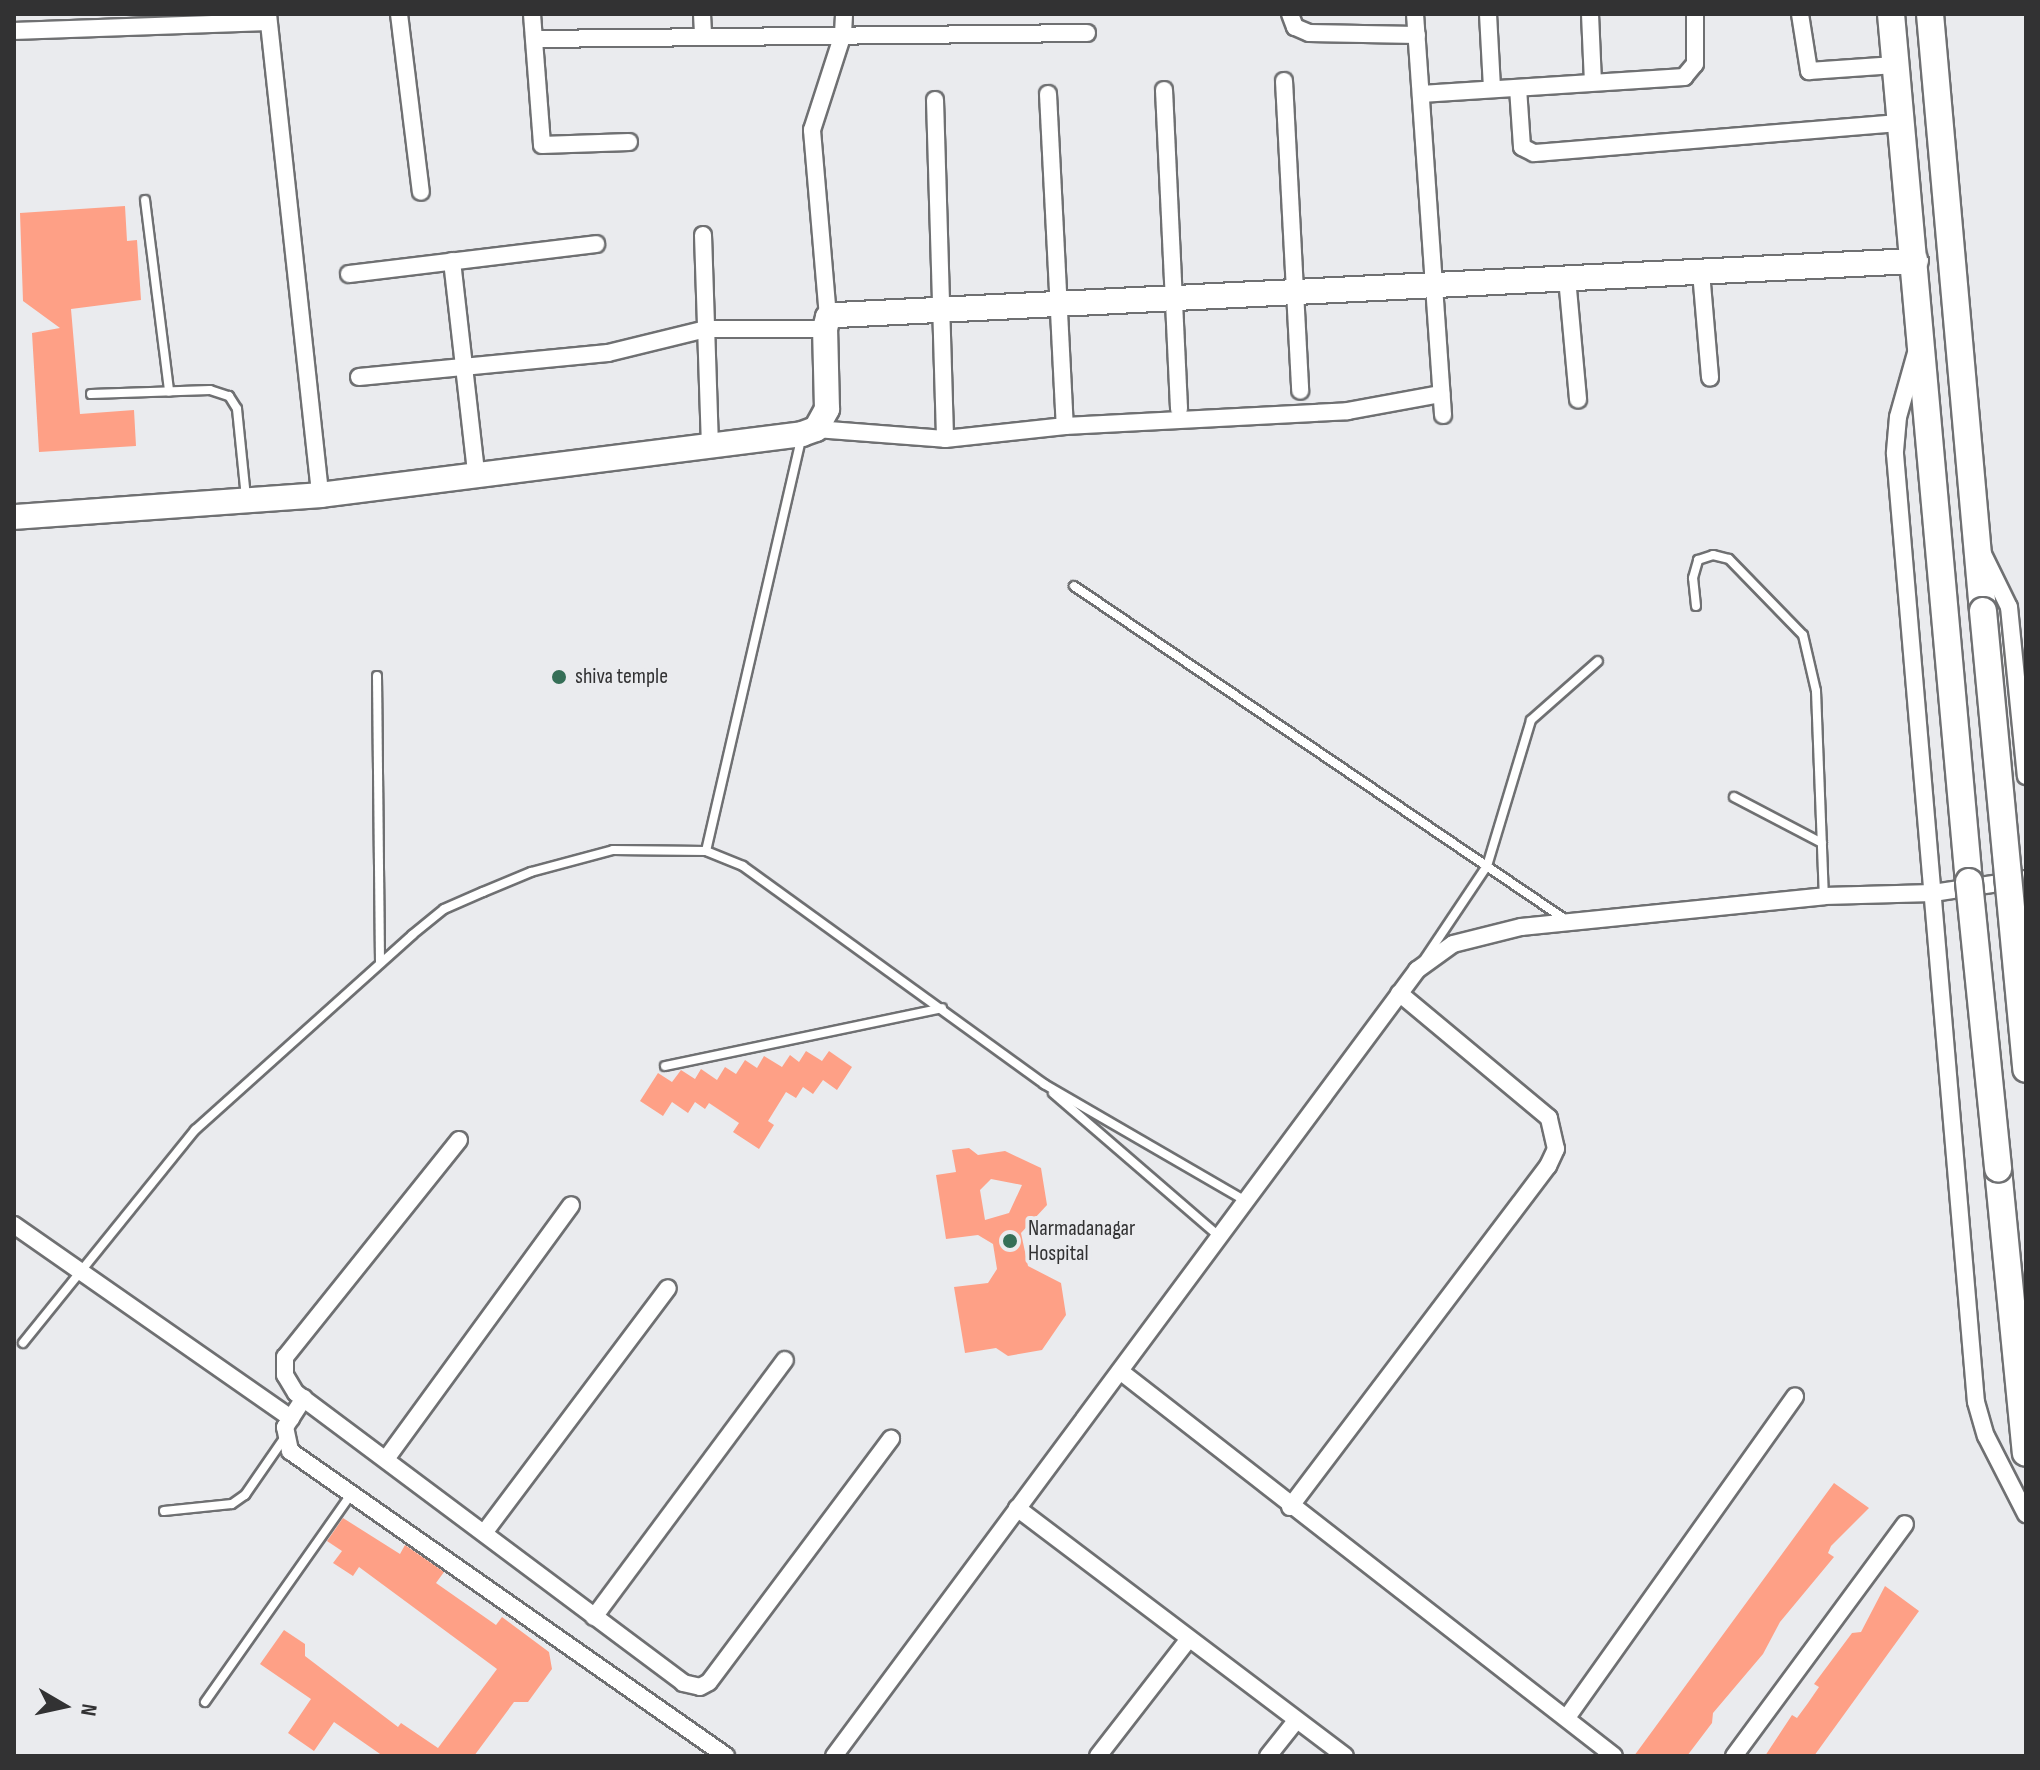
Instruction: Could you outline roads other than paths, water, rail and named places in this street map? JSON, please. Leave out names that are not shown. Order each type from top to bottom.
[{"type":"main road","points":[[1891,14],[2026,1453]]},
{"type":"main road","points":[[1930,14],[2026,1069]]},
{"type":"main road","points":[[14,517],[320,495],[476,472],[809,432],[827,409],[826,323],[941,309],[1916,261]]},
{"type":"street","points":[[399,14],[421,192]]},
{"type":"street","points":[[532,14],[542,145],[629,142]]},
{"type":"street","points":[[702,14],[703,36]]},
{"type":"street","points":[[359,377],[608,353],[706,329],[826,323],[812,130],[843,34],[844,14]]},
{"type":"street","points":[[1290,14],[1295,27],[1309,33],[1417,35]]},
{"type":"street","points":[[1415,14],[1443,415]]},
{"type":"street","points":[[1488,14],[1492,89]]},
{"type":"street","points":[[1590,14],[1593,82]]},
{"type":"street","points":[[1421,94],[1692,73],[1695,14]]},
{"type":"street","points":[[1800,14],[1809,71],[1895,65]]},
{"type":"street","points":[[14,31],[148,20],[268,18],[320,495]]},
{"type":"street","points":[[534,39],[1087,33]]},
{"type":"street","points":[[1284,81],[1300,391]]},
{"type":"street","points":[[1518,88],[1522,147],[1534,153],[1900,123]]},
{"type":"street","points":[[1164,90],[1179,409]]},
{"type":"street","points":[[1048,94],[1065,426]]},
{"type":"street","points":[[935,100],[945,439]]},
{"type":"street","points":[[703,235],[710,446]]},
{"type":"street","points":[[349,274],[596,244]]},
{"type":"street","points":[[452,261],[476,472]]},
{"type":"street","points":[[1701,272],[1710,378]]},
{"type":"street","points":[[1567,278],[1578,400]]},
{"type":"street","points":[[1922,332],[1898,417],[1895,454],[1976,1402],[1986,1436],[2026,1514]]},
{"type":"street","points":[[809,432],[945,439],[1065,426],[1348,411],[1441,394]]},
{"type":"street","points":[[1977,542],[2009,607],[2026,776]]},
{"type":"street","points":[[834,1756],[1417,970],[1453,944],[1521,927],[1824,896],[1933,893],[2026,879]]},
{"type":"street","points":[[1290,1507],[1548,1166],[1556,1149],[1549,1118],[1399,993]]},
{"type":"street","points":[[459,1140],[285,1357],[285,1375],[304,1398],[683,1683],[700,1687],[709,1682],[891,1439]]},
{"type":"street","points":[[386,1459],[571,1205]]},
{"type":"street","points":[[14,1225],[77,1273],[291,1418]]},
{"type":"street","points":[[484,1533],[668,1288]]},
{"type":"street","points":[[594,1617],[785,1360]]},
{"type":"street","points":[[1120,1371],[1290,1507],[1568,1716],[1614,1756]]},
{"type":"street","points":[[1568,1716],[1795,1396]]},
{"type":"street","points":[[304,1398],[291,1418],[285,1437],[290,1451],[726,1756]]},
{"type":"street","points":[[1017,1508],[1295,1722],[1345,1756]]},
{"type":"street","points":[[1734,1756],[1905,1524]]},
{"type":"street","points":[[1098,1756],[1188,1640]]},
{"type":"street","points":[[1268,1756],[1295,1722]]},
{"type":"lane","points":[[145,200],[169,391]]},
{"type":"lane","points":[[91,394],[210,390],[229,396],[237,409],[246,500]]},
{"type":"lane","points":[[706,851],[809,432]]},
{"type":"lane","points":[[1696,606],[1693,578],[1698,560],[1713,555],[1729,559],[1803,635],[1816,691],[1824,896]]},
{"type":"lane","points":[[1074,586],[1570,922]]},
{"type":"lane","points":[[1417,970],[1487,866],[1531,720],[1598,661]]},
{"type":"lane","points":[[377,676],[380,962]]},
{"type":"lane","points":[[1734,797],[1822,843]]},
{"type":"lane","points":[[23,1343],[195,1130],[380,962],[444,909],[531,872],[613,850],[706,851],[743,866],[790,896],[1044,1084],[1220,1237]]},
{"type":"lane","points":[[665,1066],[942,1008]]},
{"type":"lane","points":[[1044,1084],[1247,1202]]},
{"type":"lane","points":[[164,1511],[232,1504],[245,1495],[285,1437]]},
{"type":"lane","points":[[205,1702],[351,1494]]},
{"type":"place","name":"shiva temple","points":[[559,677]]},
{"type":"place","name":"Narmadanagar Hospital","points":[[1010,1241]]}]
